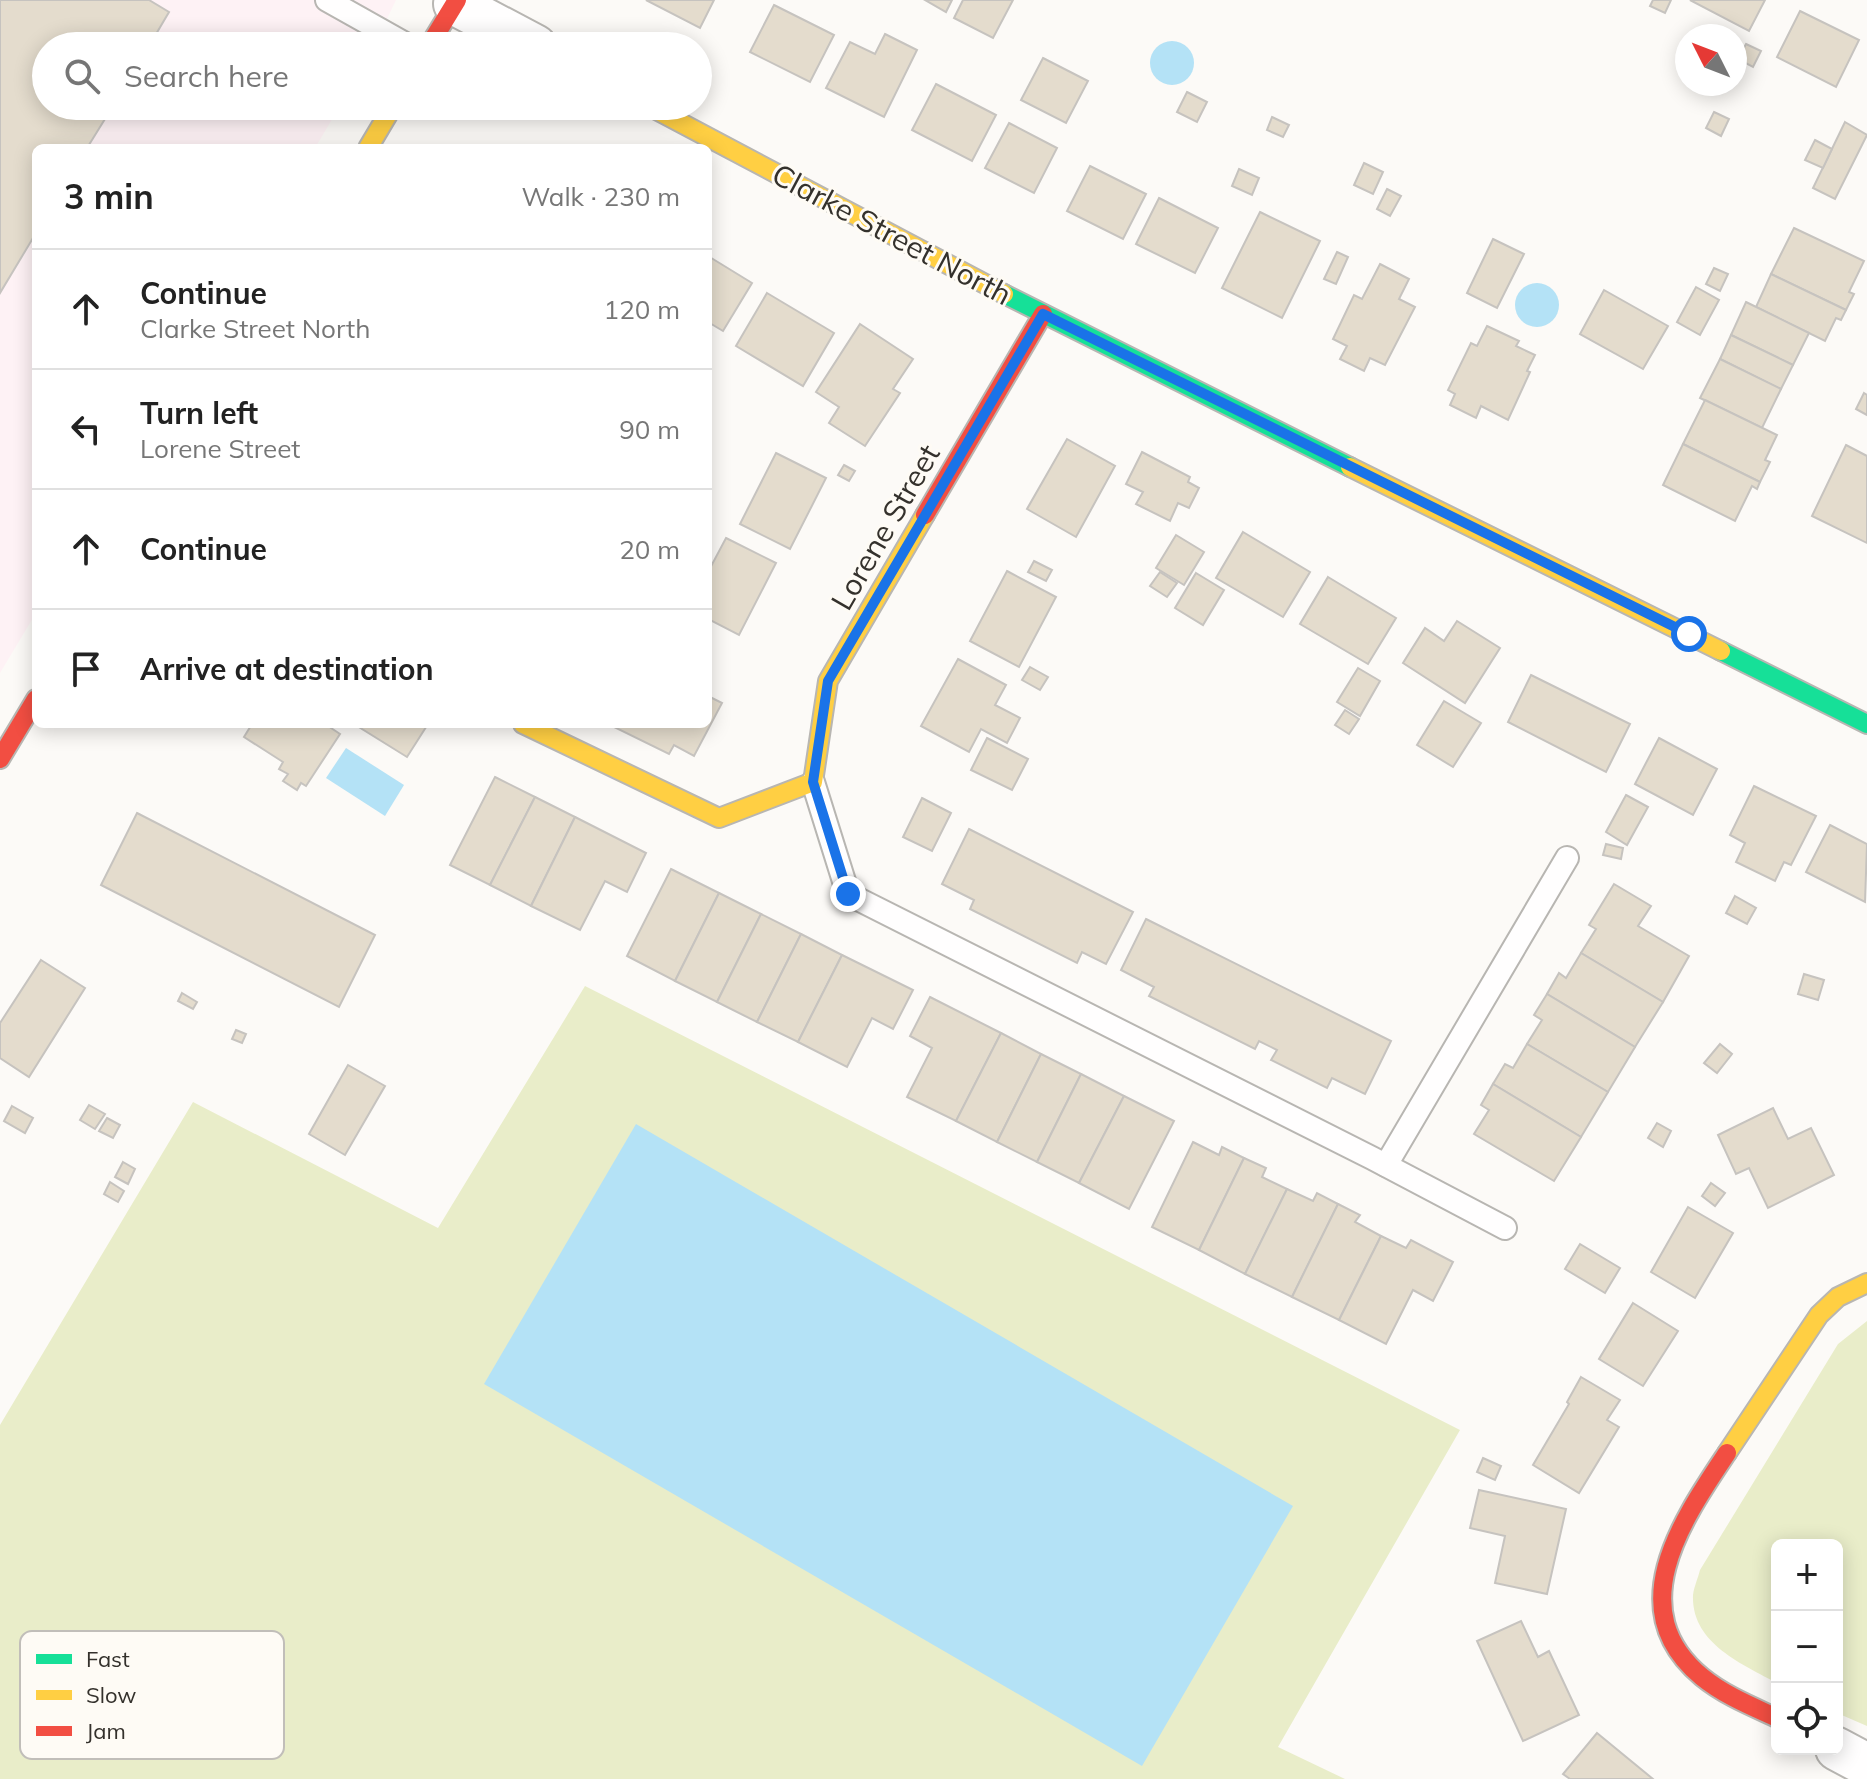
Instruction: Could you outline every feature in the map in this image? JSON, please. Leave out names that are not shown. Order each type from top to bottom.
[{"type":"street","points":[[438,32],[456,2],[510,32]]},
{"type":"street","points":[[370,144],[385,120]]},
{"type":"street","name":"Clarke Street North","points":[[676,120],[1043,314],[1867,724]]},
{"type":"street","name":"Lorene Street","points":[[813,782],[828,681],[1043,314]]},
{"type":"street","points":[[0,759],[32,706]]},
{"type":"street","points":[[531,728],[719,818],[813,782]]},
{"type":"street","points":[[1771,1715],[1706,1680],[1691,1667],[1669,1632],[1663,1611],[1666,1561],[1677,1534],[1701,1494],[1819,1315],[1838,1297],[1867,1283]]},
{"type":"street","points":[[1843,1752],[1867,1765]]},
{"type":"lane","points":[[327,0],[384,32]]},
{"type":"lane","points":[[813,782],[848,894],[1505,1228]]},
{"type":"lane","points":[[1386,1165],[1567,858]]},
{"type":"shaded area","points":[[0,0],[396,0],[381,32],[32,32],[32,120],[332,120],[317,144],[32,144],[32,620],[0,673]]},
{"type":"green space","points":[[585,986],[1460,1430],[1278,1747],[1345,1779],[0,1779],[0,1425],[193,1102],[438,1228]]},
{"type":"green space","points":[[1867,1321],[1867,1726],[1843,1716],[1843,1539],[1771,1539],[1771,1680],[1721,1650],[1709,1639],[1700,1626],[1693,1595],[1700,1570],[1838,1344]]},
{"type":"water","points":[[1172,41],[1188,47],[1194,63],[1188,79],[1172,85],[1156,79],[1150,63],[1156,47]]},
{"type":"water","points":[[1537,283],[1552,290],[1559,305],[1552,320],[1537,327],[1522,320],[1515,305],[1522,290]]},
{"type":"water","points":[[346,748],[404,785],[385,816],[326,778]]},
{"type":"water","points":[[636,1124],[1293,1506],[1142,1766],[484,1384]]},
{"type":"building","points":[[0,0],[149,0],[169,12],[157,32],[32,32],[32,120],[104,120],[89,144],[32,144],[32,240],[0,293]]},
{"type":"building","points":[[646,0],[714,0],[700,28]]},
{"type":"building","points":[[925,0],[952,0],[946,12]]},
{"type":"building","points":[[963,0],[1013,0],[993,38],[954,18]]},
{"type":"building","points":[[1653,0],[1671,0],[1665,13],[1650,6]]},
{"type":"building","points":[[1690,0],[1765,0],[1749,31],[1747,24],[1736,24]]},
{"type":"building","points":[[774,5],[834,35],[810,82],[750,52]]},
{"type":"building","points":[[1800,11],[1859,40],[1836,87],[1777,57]]},
{"type":"building","points":[[885,34],[917,50],[884,117],[826,88],[850,42],[875,54]]},
{"type":"building","points":[[1747,44],[1761,51],[1753,67],[1747,64]]},
{"type":"building","points":[[1043,58],[1088,81],[1066,123],[1021,100]]},
{"type":"building","points":[[936,84],[996,115],[972,161],[912,130]]},
{"type":"building","points":[[1187,92],[1207,102],[1197,122],[1177,112]]},
{"type":"building","points":[[1714,112],[1729,119],[1721,136],[1706,128]]},
{"type":"building","points":[[1272,117],[1289,125],[1283,137],[1267,130]]},
{"type":"building","points":[[1845,122],[1867,135],[1835,199],[1813,188]]},
{"type":"building","points":[[1009,123],[1057,148],[1034,193],[985,168]]},
{"type":"building","points":[[1815,140],[1832,149],[1823,168],[1805,160]]},
{"type":"building","points":[[1364,163],[1383,172],[1373,194],[1354,185]]},
{"type":"building","points":[[1090,166],[1146,194],[1123,239],[1067,211]]},
{"type":"building","points":[[1239,169],[1259,178],[1252,195],[1232,186]]},
{"type":"building","points":[[1387,189],[1401,196],[1390,216],[1377,209]]},
{"type":"building","points":[[1159,198],[1218,228],[1195,273],[1136,244]]},
{"type":"building","points":[[1260,212],[1320,241],[1282,318],[1222,288]]},
{"type":"building","points":[[1794,228],[1864,261],[1849,292],[1854,294],[1846,310],[1771,274]]},
{"type":"building","points":[[1493,239],[1524,254],[1497,308],[1467,293]]},
{"type":"building","points":[[1337,252],[1348,257],[1336,284],[1324,279]]},
{"type":"building","points":[[712,258],[752,283],[723,331],[712,324]]},
{"type":"building","points":[[1380,264],[1409,279],[1399,299],[1415,307],[1385,365],[1370,358],[1364,371],[1340,359],[1347,346],[1333,339],[1354,295],[1362,299]]},
{"type":"building","points":[[1714,268],[1728,274],[1720,291],[1706,284]]},
{"type":"building","points":[[1771,274],[1846,310],[1841,320],[1836,318],[1825,341],[1756,307]]},
{"type":"building","points":[[1696,287],[1719,300],[1700,335],[1677,322]]},
{"type":"building","points":[[1604,290],[1668,326],[1643,369],[1580,334]]},
{"type":"building","points":[[767,293],[834,333],[803,386],[736,346]]},
{"type":"building","points":[[1746,302],[1809,333],[1793,365],[1731,335]]},
{"type":"building","points":[[860,324],[913,359],[893,389],[900,393],[865,446],[829,423],[839,407],[816,392]]},
{"type":"building","points":[[1487,326],[1519,341],[1516,346],[1535,355],[1508,420],[1481,406],[1476,418],[1450,405],[1455,394],[1448,390],[1471,343],[1477,346]]},
{"type":"building","points":[[1731,335],[1793,365],[1781,389],[1720,359]]},
{"type":"building","points":[[1720,359],[1781,389],[1762,428],[1700,398]]},
{"type":"building","points":[[1864,393],[1867,395],[1867,415],[1856,409]]},
{"type":"building","points":[[1705,400],[1777,435],[1765,460],[1770,462],[1760,482],[1683,444]]},
{"type":"building","points":[[1067,439],[1115,466],[1076,537],[1027,509]]},
{"type":"building","points":[[1683,444],[1760,482],[1757,489],[1752,486],[1735,521],[1663,485]]},
{"type":"building","points":[[1846,445],[1867,456],[1867,543],[1812,516]]},
{"type":"building","points":[[1142,452],[1190,477],[1188,482],[1199,488],[1189,508],[1178,503],[1170,521],[1136,504],[1143,492],[1126,484]]},
{"type":"building","points":[[776,453],[826,478],[790,549],[740,524]]},
{"type":"building","points":[[844,465],[855,471],[849,481],[838,475]]},
{"type":"building","points":[[1243,532],[1310,572],[1283,617],[1216,578]]},
{"type":"building","points":[[1176,535],[1204,552],[1184,585],[1156,568]]},
{"type":"building","points":[[726,538],[776,563],[739,635],[712,621],[712,564]]},
{"type":"building","points":[[1034,561],[1052,570],[1046,581],[1028,572]]},
{"type":"building","points":[[1007,571],[1056,597],[1019,667],[970,641]]},
{"type":"building","points":[[1160,572],[1177,583],[1167,597],[1150,586]]},
{"type":"building","points":[[1196,573],[1224,590],[1203,625],[1175,608]]},
{"type":"building","points":[[1328,577],[1396,618],[1368,664],[1300,624]]},
{"type":"building","points":[[1457,621],[1500,648],[1465,703],[1403,663],[1425,628],[1444,641]]},
{"type":"building","points":[[958,659],[1006,685],[995,705],[1020,718],[1007,743],[981,729],[969,752],[921,726]]},
{"type":"building","points":[[1030,667],[1048,677],[1040,690],[1022,680]]},
{"type":"building","points":[[1358,668],[1380,681],[1360,716],[1337,702]]},
{"type":"building","points":[[1531,675],[1630,724],[1606,772],[1508,722]]},
{"type":"building","points":[[712,698],[722,703],[712,722]]},
{"type":"building","points":[[1444,701],[1481,723],[1453,767],[1417,745]]},
{"type":"building","points":[[1345,710],[1359,719],[1349,734],[1335,725]]},
{"type":"building","points":[[250,728],[331,728],[340,734],[306,786],[301,783],[297,790],[283,781],[288,774],[279,769],[283,762],[244,737]]},
{"type":"building","points":[[360,728],[425,728],[407,757]]},
{"type":"building","points":[[616,728],[709,728],[694,756],[674,745],[669,754]]},
{"type":"building","points":[[987,738],[1028,759],[1012,790],[971,770]]},
{"type":"building","points":[[1659,738],[1717,769],[1693,815],[1635,784]]},
{"type":"building","points":[[495,777],[535,797],[490,885],[450,865]]},
{"type":"building","points":[[1754,786],[1816,816],[1791,865],[1784,862],[1775,881],[1736,862],[1745,843],[1730,835]]},
{"type":"building","points":[[1626,795],[1648,807],[1627,845],[1606,832]]},
{"type":"building","points":[[535,797],[575,817],[531,906],[490,885]]},
{"type":"building","points":[[922,798],[951,813],[932,851],[903,837]]},
{"type":"building","points":[[137,813],[375,935],[339,1007],[101,885]]},
{"type":"building","points":[[575,817],[646,853],[627,892],[605,881],[580,930],[531,906]]},
{"type":"building","points":[[1830,825],[1867,844],[1865,902],[1806,872]]},
{"type":"building","points":[[969,829],[1133,912],[1106,964],[1082,952],[1077,963],[970,909],[974,900],[942,884]]},
{"type":"building","points":[[1606,844],[1623,848],[1621,859],[1603,855]]},
{"type":"building","points":[[671,869],[719,893],[675,981],[627,956]]},
{"type":"building","points":[[1614,884],[1651,906],[1638,926],[1689,956],[1663,1002],[1581,953],[1596,929],[1589,925]]},
{"type":"building","points":[[719,893],[761,914],[717,1002],[675,981]]},
{"type":"building","points":[[1735,896],[1756,908],[1747,924],[1726,913]]},
{"type":"building","points":[[761,914],[801,934],[757,1022],[717,1002]]},
{"type":"building","points":[[1146,919],[1391,1041],[1365,1094],[1332,1078],[1327,1088],[1271,1060],[1277,1050],[1259,1041],[1255,1049],[1149,996],[1154,987],[1121,970]]},
{"type":"building","points":[[801,934],[842,955],[798,1042],[757,1022]]},
{"type":"building","points":[[1581,953],[1663,1002],[1635,1047],[1547,994],[1559,973],[1566,978]]},
{"type":"building","points":[[842,955],[913,990],[893,1029],[872,1018],[847,1067],[798,1042]]},
{"type":"building","points":[[41,960],[85,988],[29,1077],[0,1058],[0,1023]]},
{"type":"building","points":[[1804,974],[1824,980],[1818,1000],[1798,994]]},
{"type":"building","points":[[182,993],[197,1002],[193,1009],[178,1001]]},
{"type":"building","points":[[1547,994],[1635,1047],[1608,1092],[1527,1044],[1542,1020],[1534,1015]]},
{"type":"building","points":[[930,997],[1001,1033],[956,1121],[907,1097],[932,1048],[910,1036]]},
{"type":"building","points":[[236,1030],[246,1034],[242,1043],[232,1039]]},
{"type":"building","points":[[1001,1033],[1041,1054],[997,1142],[956,1121]]},
{"type":"building","points":[[1527,1044],[1608,1092],[1581,1137],[1493,1084],[1505,1064],[1513,1068]]},
{"type":"building","points":[[1720,1044],[1732,1054],[1717,1073],[1704,1063]]},
{"type":"building","points":[[1041,1054],[1081,1074],[1037,1162],[997,1142]]},
{"type":"building","points":[[348,1065],[385,1086],[345,1155],[309,1134]]},
{"type":"building","points":[[1081,1074],[1124,1096],[1079,1183],[1037,1162]]},
{"type":"building","points":[[1493,1084],[1581,1137],[1554,1181],[1474,1134],[1489,1110],[1481,1105]]},
{"type":"building","points":[[1124,1096],[1174,1121],[1129,1209],[1079,1183]]},
{"type":"building","points":[[89,1105],[105,1114],[95,1129],[80,1120]]},
{"type":"building","points":[[12,1106],[33,1118],[25,1133],[4,1121]]},
{"type":"building","points":[[1773,1108],[1788,1139],[1811,1128],[1834,1175],[1768,1208],[1749,1168],[1736,1174],[1718,1135]]},
{"type":"building","points":[[107,1118],[120,1125],[113,1138],[99,1131]]},
{"type":"building","points":[[1657,1123],[1671,1131],[1663,1147],[1648,1138]]},
{"type":"building","points":[[1193,1142],[1219,1155],[1222,1147],[1244,1158],[1199,1250],[1152,1227]]},
{"type":"building","points":[[1244,1158],[1266,1168],[1262,1177],[1287,1189],[1245,1274],[1199,1250]]},
{"type":"building","points":[[123,1162],[135,1169],[128,1184],[115,1177]]},
{"type":"building","points":[[110,1182],[124,1191],[118,1202],[104,1194]]},
{"type":"building","points":[[1711,1183],[1725,1193],[1715,1206],[1702,1196]]},
{"type":"building","points":[[1287,1189],[1313,1201],[1317,1193],[1338,1204],[1292,1297],[1245,1274]]},
{"type":"building","points":[[1338,1204],[1360,1215],[1355,1222],[1381,1236],[1339,1320],[1292,1297]]},
{"type":"building","points":[[1688,1207],[1733,1233],[1695,1298],[1651,1272]]},
{"type":"building","points":[[1381,1236],[1406,1248],[1411,1240],[1453,1262],[1433,1301],[1413,1290],[1386,1344],[1339,1320]]},
{"type":"building","points":[[1580,1244],[1620,1268],[1605,1293],[1565,1269]]},
{"type":"building","points":[[1633,1303],[1678,1331],[1643,1386],[1599,1359]]},
{"type":"building","points":[[1581,1377],[1620,1400],[1607,1420],[1619,1427],[1579,1493],[1533,1465]]},
{"type":"building","points":[[1483,1458],[1501,1466],[1495,1480],[1477,1472]]},
{"type":"building","points":[[1479,1490],[1566,1509],[1547,1594],[1495,1583],[1505,1536],[1470,1528]]},
{"type":"building","points":[[1521,1621],[1538,1657],[1549,1651],[1579,1715],[1523,1741],[1477,1641]]},
{"type":"building","points":[[1597,1733],[1653,1779],[1570,1779],[1563,1774]]},
{"type":"traffic: fast","points":[[1004,294],[1350,467]]},
{"type":"traffic: fast","points":[[1721,651],[1867,724]]},
{"type":"traffic: slow","points":[[370,144],[385,120]]},
{"type":"traffic: slow","points":[[675,120],[1004,294]]},
{"type":"traffic: slow","points":[[1350,467],[1721,651]]},
{"type":"traffic: slow","points":[[531,728],[719,818],[813,782],[828,681],[925,515]]},
{"type":"traffic: slow","points":[[1727,1453],[1819,1315],[1838,1297],[1867,1283]]},
{"type":"traffic: jam","points":[[438,32],[457,0]]},
{"type":"traffic: jam","points":[[925,515],[1043,314]]},
{"type":"traffic: jam","points":[[0,759],[32,706]]},
{"type":"traffic: jam","points":[[1727,1453],[1693,1506],[1667,1564],[1662,1594],[1665,1623],[1678,1651],[1702,1677],[1729,1695],[1771,1715]]},
{"type":"route","points":[[848,894],[813,782],[828,681],[1043,314],[1689,634]]}]
